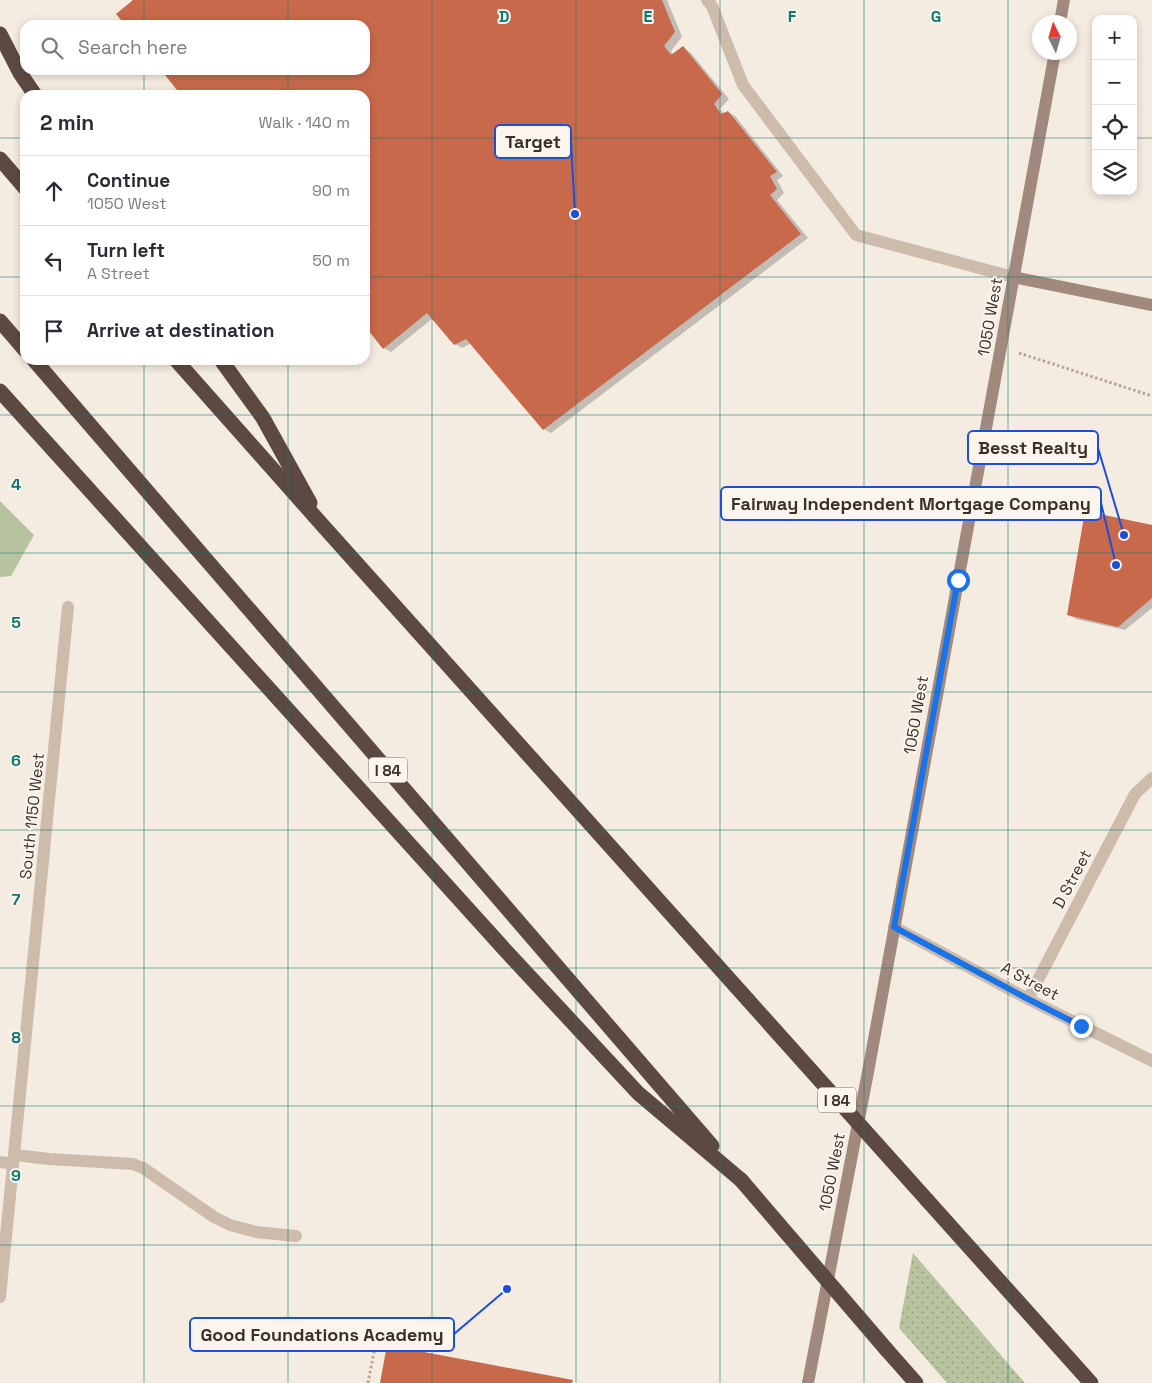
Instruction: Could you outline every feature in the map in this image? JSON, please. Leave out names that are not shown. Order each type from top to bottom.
[{"type":"highway","points":[[0,34],[20,73]]},
{"type":"highway","points":[[21,75],[32,90]]},
{"type":"highway","points":[[0,159],[20,182]]},
{"type":"highway","points":[[0,321],[20,344]]},
{"type":"highway","name":"I 84","points":[[38,365],[916,1383]]},
{"type":"highway","name":"I 84","points":[[180,365],[324,528],[1090,1383]]},
{"type":"highway","points":[[225,365],[263,418],[324,528]]},
{"type":"highway","points":[[0,391],[505,950],[638,1094],[741,1180]]},
{"type":"main road","points":[[1061,15],[1064,0]]},
{"type":"main road","name":"1050 West","points":[[808,1383],[1054,60]]},
{"type":"main road","points":[[1013,277],[1152,304]]},
{"type":"street","points":[[707,0],[712,6],[743,85],[856,235],[1013,277]]},
{"type":"street","name":"South 1150 West","points":[[0,1296],[68,608]]},
{"type":"street","name":"D Street","points":[[1028,999],[1135,794],[1152,778]]},
{"type":"street","name":"A Street","points":[[894,927],[1028,999],[1152,1061]]},
{"type":"street","points":[[0,1162],[14,1159],[49,1159],[133,1164],[143,1168],[214,1217],[230,1225],[256,1232],[296,1236]]},
{"type":"path","points":[[1001,347],[1152,396]]},
{"type":"path","points":[[368,1383],[375,1347]]},
{"type":"green space","points":[[0,501],[34,535],[11,576],[0,577]]},
{"type":"green space","points":[[913,1253],[1025,1383],[947,1383],[899,1328]]},
{"type":"building","points":[[133,0],[662,0],[675,32],[664,46],[671,55],[683,46],[722,94],[714,104],[721,114],[728,111],[777,172],[770,176],[777,189],[770,195],[801,234],[543,430],[466,339],[454,345],[427,313],[383,349],[370,332],[370,90],[177,90],[165,75],[370,75],[370,20],[121,20],[116,14]]},
{"type":"building","points":[[1085,511],[1152,525],[1152,598],[1118,627],[1067,615]]},
{"type":"building","points":[[387,1345],[573,1380],[572,1383],[380,1383]]},
{"type":"place","name":"Target","points":[[575,214]]},
{"type":"place","name":"Besst Realty","points":[[1124,535]]},
{"type":"place","name":"Fairway Independent Mortgage Company","points":[[1116,565]]},
{"type":"place","name":"Good Foundations Academy","points":[[507,1289]]},
{"type":"route","points":[[958,580],[894,927],[1081,1026]]}]
